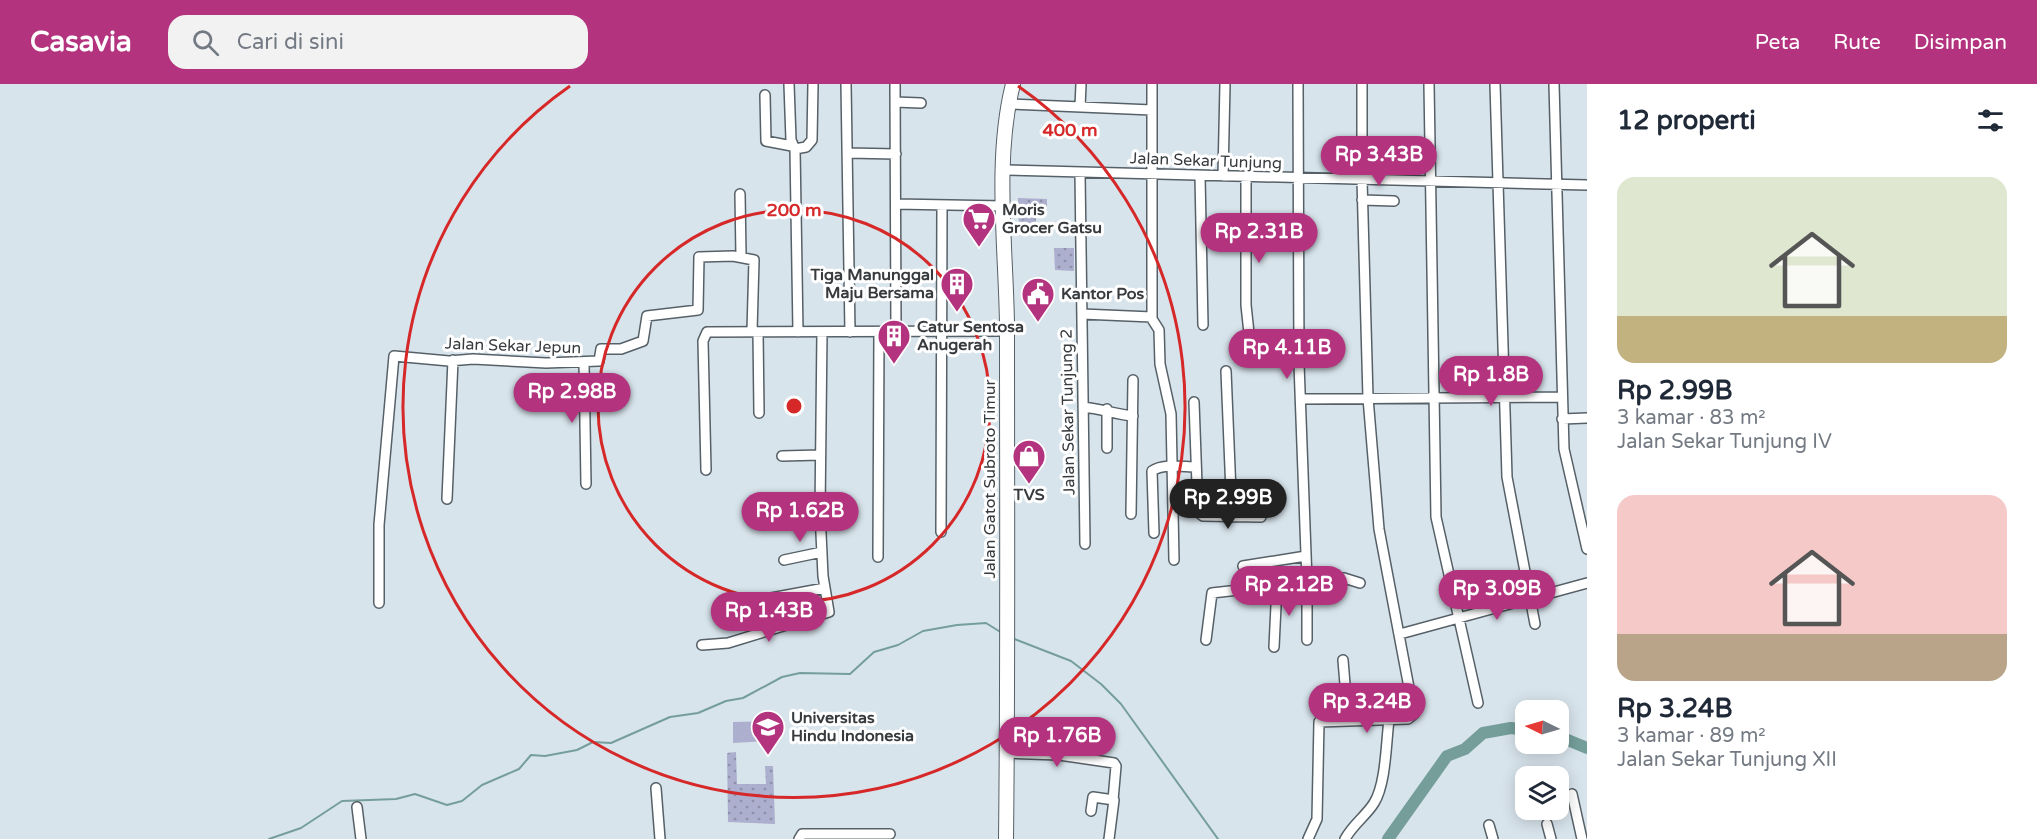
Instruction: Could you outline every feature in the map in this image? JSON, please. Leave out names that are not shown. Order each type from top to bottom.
[{"type":"highway","name":"Jalan Gatot Subroto Timur","points":[[1006,839],[1007,331],[1004,170],[1013,84]]},
{"type":"street","points":[[789,84],[798,332]]},
{"type":"street","points":[[765,95],[766,141],[793,147],[806,147],[812,140],[813,84]]},
{"type":"street","points":[[846,84],[850,332]]},
{"type":"street","points":[[895,84],[896,332]]},
{"type":"street","points":[[1080,107],[1082,84]]},
{"type":"street","points":[[1152,84],[1152,317],[1159,330],[1160,364],[1169,398],[1173,466],[1174,560]]},
{"type":"street","points":[[1223,176],[1225,84]]},
{"type":"street","points":[[1298,84],[1297,178],[1307,640]]},
{"type":"street","points":[[1308,839],[1317,819],[1319,722],[1389,720],[1412,718],[1414,714],[1379,529],[1368,398],[1362,200],[1362,84]]},
{"type":"street","points":[[1429,84],[1436,517],[1478,703]]},
{"type":"street","points":[[1495,84],[1507,477],[1535,624]]},
{"type":"street","points":[[1554,84],[1562,419],[1567,470],[1587,549]]},
{"type":"street","points":[[895,102],[921,103]]},
{"type":"street","points":[[1010,104],[1152,110]]},
{"type":"street","points":[[848,153],[896,153]]},
{"type":"street","name":"Jalan Sekar Tunjung","points":[[1004,170],[1587,185]]},
{"type":"street","name":"Jalan Sekar Tunjung 2","points":[[1080,173],[1085,544]]},
{"type":"street","points":[[1200,176],[1203,325]]},
{"type":"street","points":[[1246,177],[1246,305],[1251,352]]},
{"type":"street","points":[[740,195],[741,256],[751,257],[754,261],[759,413]]},
{"type":"street","points":[[1362,200],[1394,201]]},
{"type":"street","points":[[896,204],[1004,206]]},
{"type":"street","points":[[941,532],[942,205]]},
{"type":"street","name":"Jalan Sekar Jepun","points":[[379,603],[378,525],[394,356],[453,360],[473,358],[584,363],[599,361],[602,349],[621,349],[626,345],[641,342],[645,337],[647,316],[698,310],[699,256],[741,256]]},
{"type":"street","points":[[1082,314],[1152,317]]},
{"type":"street","points":[[706,470],[704,335],[711,331],[1007,331]]},
{"type":"street","points":[[702,645],[728,643],[829,612],[822,552],[820,455],[822,332]]},
{"type":"street","points":[[878,557],[879,332]]},
{"type":"street","points":[[447,500],[453,360]]},
{"type":"street","points":[[584,363],[586,484]]},
{"type":"street","points":[[1226,371],[1232,517]]},
{"type":"street","points":[[1131,514],[1133,380]]},
{"type":"street","points":[[1301,399],[1562,397]]},
{"type":"street","points":[[1194,402],[1199,515],[1261,517]]},
{"type":"street","points":[[1083,407],[1107,409],[1114,414],[1133,416]]},
{"type":"street","points":[[1107,409],[1107,448]]},
{"type":"street","points":[[1562,419],[1587,418]]},
{"type":"street","points":[[782,456],[820,455]]},
{"type":"street","points":[[1154,533],[1152,471],[1155,468],[1173,466],[1196,467]]},
{"type":"street","points":[[784,560],[822,552]]},
{"type":"street","points":[[1243,566],[1306,556]]},
{"type":"street","points":[[1206,640],[1212,593],[1349,578],[1360,583]]},
{"type":"street","points":[[1400,634],[1587,584]]},
{"type":"street","points":[[1275,647],[1277,585]]},
{"type":"street","points":[[760,600],[825,588]]},
{"type":"street","points":[[1343,660],[1348,721]]},
{"type":"street","points":[[1345,839],[1352,825],[1374,804],[1378,792],[1389,720]]},
{"type":"street","points":[[1006,753],[1059,755],[1116,764],[1113,800],[1115,804],[1109,839]]},
{"type":"street","points":[[656,788],[660,839]]},
{"type":"street","points":[[1572,794],[1582,839]]},
{"type":"street","points":[[1091,811],[1093,797],[1113,800]]},
{"type":"street","points":[[357,807],[361,839]]},
{"type":"street","points":[[1547,824],[1551,839]]},
{"type":"street","points":[[1489,825],[1493,839]]},
{"type":"street","points":[[800,837],[890,834]]},
{"type":"shaded area","points":[[1018,198],[1047,199],[1047,211],[1036,212],[1036,225],[1019,225]]},
{"type":"shaded area","points":[[1054,248],[1074,248],[1074,271],[1055,270]]},
{"type":"shaded area","points":[[769,721],[769,741],[733,743],[733,722]]},
{"type":"shaded area","points":[[736,752],[737,784],[766,784],[765,766],[773,766],[775,824],[728,822],[727,753]]},
{"type":"waterway","points":[[269,839],[301,828],[342,801],[396,799],[415,794],[447,805],[462,801],[482,785],[519,769],[531,755],[545,756],[577,750],[593,742],[611,743],[670,717],[698,713],[726,701],[743,698],[782,677],[800,673],[850,674],[874,652],[898,645],[923,631],[986,623],[1002,633]]},
{"type":"waterway","points":[[1012,638],[1071,661],[1101,684],[1121,704],[1218,839]]},
{"type":"waterway","points":[[1388,839],[1447,756],[1465,749],[1483,733],[1515,729]]},
{"type":"waterway","points":[[1569,741],[1587,748]]},
{"type":"place","name":"Moris Grocer Gatsu","points":[[979,248]]},
{"type":"place","name":"Tiga Manunggal Maju Bersama","points":[[957,313]]},
{"type":"place","name":"Kantor Pos","points":[[1038,323]]},
{"type":"place","name":"Catur Sentosa Anugerah","points":[[894,365]]},
{"type":"place","name":"TVS","points":[[1029,485]]},
{"type":"place","name":"Universitas Hindu Indonesia","points":[[768,756]]}]
